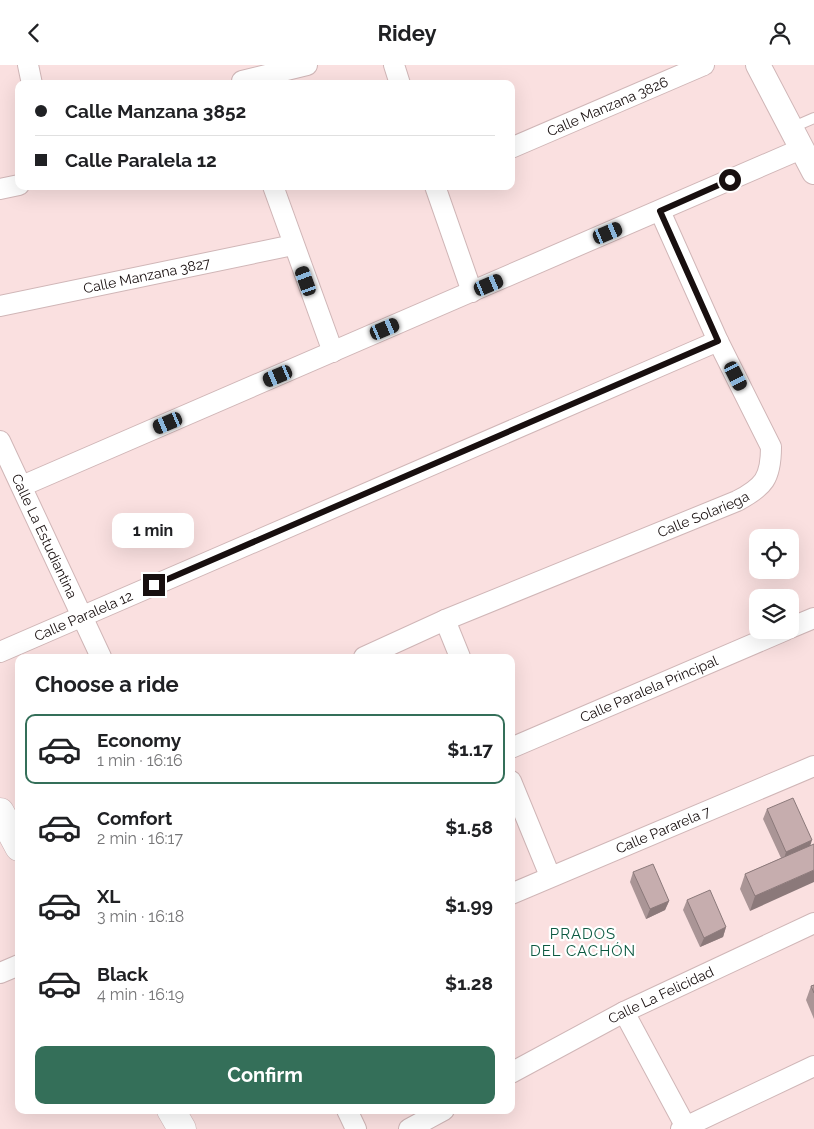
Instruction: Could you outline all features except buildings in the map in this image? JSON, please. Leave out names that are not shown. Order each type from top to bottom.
[{"type":"main road","points":[[0,812],[15,840]]},
{"type":"main road","points":[[173,1114],[182,1129]]},
{"type":"street","points":[[28,65],[31,80]]},
{"type":"street","points":[[241,77],[307,65]]},
{"type":"street","points":[[394,65],[399,80]]},
{"type":"street","name":"Calle Manzana 3826","points":[[515,147],[704,65]]},
{"type":"street","points":[[758,65],[814,172]]},
{"type":"street","points":[[22,486],[660,211],[796,139]]},
{"type":"street","points":[[0,189],[15,186]]},
{"type":"street","points":[[274,190],[333,352]]},
{"type":"street","points":[[437,190],[472,292]]},
{"type":"street","name":"Calle Solariega","points":[[371,654],[445,620],[737,501],[754,492],[766,480],[771,465],[771,447],[718,341],[660,211]]},
{"type":"street","name":"Calle Manzana 3827","points":[[0,306],[293,245]]},
{"type":"street","name":"Calle Paralela 12","points":[[0,652],[718,341]]},
{"type":"street","name":"Calle La Estudiantina","points":[[0,441],[100,654]]},
{"type":"street","points":[[799,624],[814,618]]},
{"type":"street","points":[[445,620],[459,654]]},
{"type":"street","name":"Calle Paralela Principal","points":[[515,746],[765,639]]},
{"type":"street","name":"Calle Pararela 7","points":[[515,892],[814,766]]},
{"type":"street","points":[[515,791],[550,876]]},
{"type":"street","name":"Calle La Felicidad","points":[[515,1071],[624,1012],[814,923]]},
{"type":"street","points":[[0,973],[15,967]]},
{"type":"street","points":[[624,1012],[685,1128],[814,1066]]},
{"type":"street","points":[[349,1114],[356,1129]]},
{"type":"street","points":[[409,1129],[437,1114]]},
{"type":"lane","points":[[796,139],[814,118]]},
{"type":"district","name":"PRADOS DEL CACHÓN","points":[[583,942]]},
{"type":"route","points":[[154,585],[718,341],[660,211],[730,180]]}]
